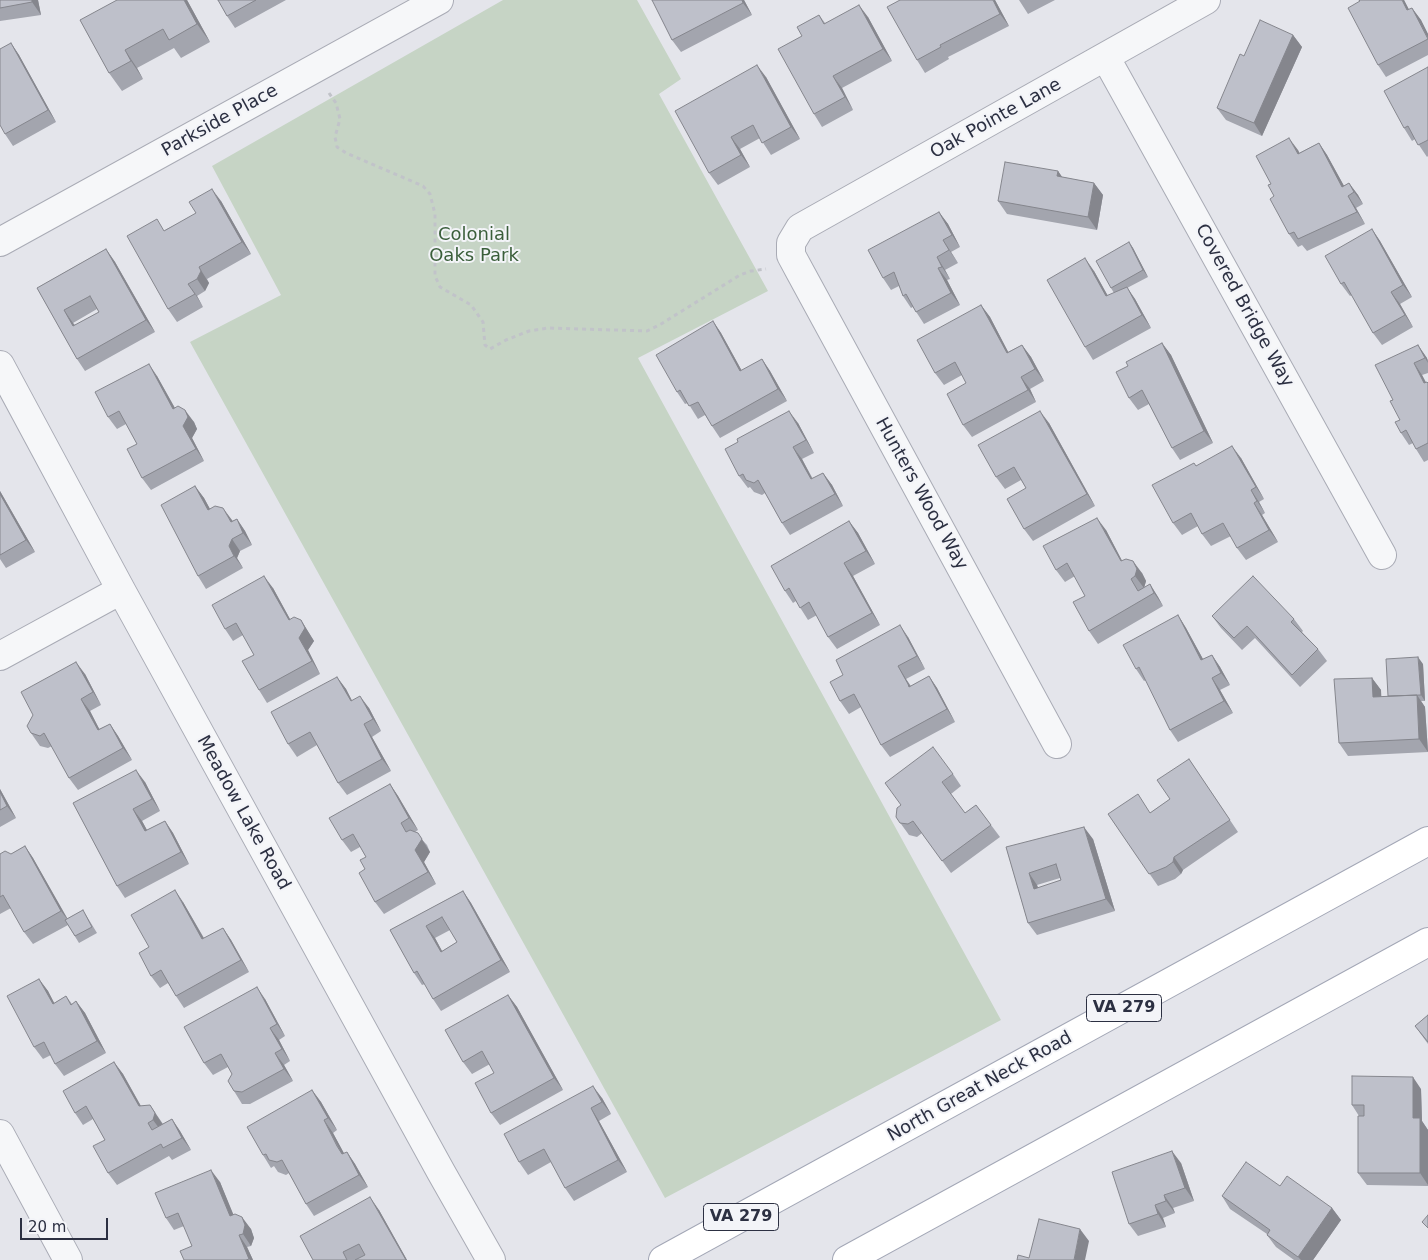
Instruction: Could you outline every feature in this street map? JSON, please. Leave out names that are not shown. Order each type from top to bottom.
[{"type":"main road","name":"North Great Neck Road","points":[[663,1260],[1428,841]]},
{"type":"main road","points":[[847,1260],[1428,942]]},
{"type":"street","name":"Parkside Place","points":[[0,242],[439,0]]},
{"type":"street","name":"Oak Pointe Lane","points":[[794,256],[800,228],[1106,58],[1206,0]]},
{"type":"street","name":"Covered Bridge Way","points":[[1106,58],[1382,555]]},
{"type":"street","name":"Hunters Wood Way","points":[[794,256],[1057,744]]},
{"type":"street","name":"Meadow Lake Road","points":[[0,364],[121,590],[491,1260]]},
{"type":"street","points":[[0,656],[121,590]]},
{"type":"street","points":[[0,1134],[68,1260]]},
{"type":"path","points":[[315,68],[336,103],[340,119],[335,137],[337,148],[423,186],[430,194],[435,214],[435,276],[440,287],[471,305],[483,322],[485,345],[490,349],[529,332],[548,328],[647,331],[740,275],[760,270],[794,256]]},
{"type":"green space","name":"Colonial Oaks Park","points":[[503,0],[637,0],[681,79],[659,94],[768,291],[638,358],[1001,1020],[665,1198],[190,342],[281,295],[212,166]]},
{"type":"building","points":[[0,0],[32,0],[32,2],[0,8]]},
{"type":"building","points":[[117,0],[184,0],[197,24],[169,40],[163,29],[125,50],[131,61],[109,73],[80,20]]},
{"type":"building","points":[[218,0],[256,0],[227,16]]},
{"type":"building","points":[[652,0],[742,0],[743,3],[672,40]]},
{"type":"building","points":[[900,0],[993,0],[1000,14],[940,45],[941,47],[917,60],[887,7]]},
{"type":"building","points":[[1359,0],[1402,0],[1407,10],[1412,8],[1428,39],[1378,65],[1348,8]]},
{"type":"building","points":[[859,5],[883,49],[833,76],[845,97],[814,114],[778,49],[802,36],[797,27],[819,15],[824,24]]},
{"type":"building","points":[[1260,20],[1293,35],[1254,123],[1217,108],[1240,54],[1244,56]]},
{"type":"building","points":[[11,43],[48,110],[5,134],[0,125],[0,49]]},
{"type":"building","points":[[757,65],[791,127],[762,143],[753,125],[731,137],[741,155],[709,173],[675,111]]},
{"type":"building","points":[[1428,67],[1428,140],[1418,145],[1408,126],[1404,128],[1384,91]]},
{"type":"building","points":[[1289,138],[1298,154],[1319,143],[1342,187],[1349,183],[1354,192],[1348,196],[1357,212],[1298,239],[1294,232],[1289,234],[1270,199],[1274,196],[1268,185],[1271,184],[1256,156]]},
{"type":"building","points":[[1005,162],[1058,171],[1057,176],[1094,183],[1088,217],[998,201]]},
{"type":"building","points":[[212,189],[242,242],[199,267],[201,271],[197,279],[188,284],[195,294],[168,309],[127,236],[157,219],[164,231],[196,213],[189,202]]},
{"type":"building","points":[[939,212],[952,235],[943,240],[949,250],[937,257],[942,267],[938,268],[951,293],[916,312],[906,294],[903,296],[894,272],[883,278],[868,250]]},
{"type":"building","points":[[1372,229],[1403,285],[1391,292],[1405,315],[1373,333],[1344,282],[1341,284],[1325,256]]},
{"type":"building","points":[[1129,242],[1143,270],[1111,288],[1096,261]]},
{"type":"building","points":[[106,249],[146,320],[77,359],[37,288]],"holes":[[[90,296],[99,312],[73,326],[64,310]]]},
{"type":"building","points":[[1085,258],[1106,296],[1127,287],[1142,315],[1085,347],[1047,280]]},
{"type":"building","points":[[981,305],[1007,353],[1022,345],[1035,369],[1021,377],[1028,390],[963,425],[947,394],[966,383],[955,362],[935,373],[917,340]]},
{"type":"building","points":[[713,321],[740,371],[762,359],[778,389],[712,426],[698,402],[689,406],[680,390],[677,392],[656,355]]},
{"type":"building","points":[[1162,343],[1204,431],[1172,448],[1142,390],[1129,398],[1116,372],[1128,366],[1126,362]]},
{"type":"building","points":[[1418,345],[1425,358],[1414,363],[1424,383],[1428,383],[1428,443],[1416,449],[1406,430],[1401,433],[1395,422],[1400,420],[1390,401],[1393,400],[1375,365]]},
{"type":"building","points":[[149,364],[173,409],[178,406],[185,410],[188,417],[183,426],[196,449],[142,478],[127,449],[137,444],[119,411],[108,417],[95,392]]},
{"type":"building","points":[[789,411],[806,440],[793,447],[811,479],[823,473],[835,494],[782,523],[758,480],[754,483],[746,480],[743,474],[739,476],[725,449],[738,442],[737,439]]},
{"type":"building","points":[[1040,411],[1087,494],[1024,529],[1007,499],[1026,488],[1014,467],[996,477],[978,445]]},
{"type":"building","points":[[1232,446],[1256,487],[1251,490],[1257,501],[1254,503],[1269,530],[1237,548],[1223,523],[1202,534],[1191,513],[1173,523],[1152,485],[1194,463],[1196,466]]},
{"type":"building","points":[[195,486],[208,510],[215,506],[223,508],[231,522],[237,519],[243,533],[232,539],[229,546],[234,556],[198,576],[161,505]]},
{"type":"building","points":[[0,494],[26,540],[0,555]]},
{"type":"building","points":[[1097,518],[1121,561],[1126,559],[1133,561],[1137,569],[1135,576],[1131,579],[1138,591],[1150,584],[1154,593],[1089,631],[1073,602],[1085,596],[1067,563],[1056,570],[1043,546]]},
{"type":"building","points":[[849,521],[866,551],[844,563],[872,613],[828,637],[809,602],[800,608],[789,588],[785,591],[771,566]]},
{"type":"building","points":[[264,576],[289,620],[294,617],[301,620],[305,628],[299,638],[312,661],[259,690],[242,661],[254,655],[236,623],[225,629],[212,605]]},
{"type":"building","points":[[1253,576],[1294,619],[1291,622],[1318,649],[1292,675],[1247,626],[1234,638],[1212,616]]},
{"type":"building","points":[[1178,615],[1201,660],[1212,655],[1221,673],[1212,678],[1224,701],[1170,730],[1139,667],[1136,669],[1123,645]]},
{"type":"building","points":[[900,625],[917,656],[898,666],[909,687],[929,676],[947,709],[881,745],[854,694],[840,701],[830,682],[843,675],[836,660]]},
{"type":"building","points":[[1418,657],[1421,695],[1388,696],[1386,659]]},
{"type":"building","points":[[76,662],[93,692],[81,699],[98,730],[110,724],[123,748],[69,778],[44,733],[40,736],[31,733],[27,726],[33,715],[21,692]]},
{"type":"building","points":[[337,677],[351,701],[360,696],[373,719],[364,724],[382,759],[338,783],[310,732],[288,744],[271,712]]},
{"type":"building","points":[[1372,678],[1373,697],[1417,695],[1419,739],[1339,743],[1334,679]]},
{"type":"building","points":[[933,747],[953,774],[942,782],[965,813],[976,805],[991,825],[942,861],[913,821],[908,824],[900,823],[896,817],[897,808],[901,805],[885,783]]},
{"type":"building","points":[[1189,759],[1230,820],[1174,857],[1173,862],[1166,867],[1149,874],[1108,814],[1138,794],[1150,813],[1170,799],[1157,780]]},
{"type":"building","points":[[136,770],[152,799],[133,809],[145,831],[165,821],[181,852],[117,886],[73,803]]},
{"type":"building","points":[[390,784],[409,818],[401,823],[406,832],[410,830],[418,833],[422,839],[415,850],[428,872],[375,902],[359,873],[365,869],[360,860],[366,857],[353,834],[342,840],[329,818]]},
{"type":"building","points":[[0,792],[7,806],[0,810]]},
{"type":"building","points":[[1084,827],[1106,899],[1028,923],[1006,847]],"holes":[[[1056,864],[1061,880],[1034,889],[1029,873]]]},
{"type":"building","points":[[25,846],[61,911],[24,932],[3,895],[0,897],[0,854],[5,851],[11,854]]},
{"type":"building","points":[[175,890],[202,939],[223,928],[241,960],[176,996],[161,970],[151,976],[139,953],[149,947],[131,915]]},
{"type":"building","points":[[463,891],[501,960],[433,999],[417,971],[414,973],[390,930]],"holes":[[[442,917],[457,942],[441,952],[426,926]]]},
{"type":"building","points":[[83,910],[92,927],[75,936],[65,920]]},
{"type":"building","points":[[39,979],[53,1004],[66,996],[71,1005],[76,1001],[97,1041],[55,1064],[44,1042],[34,1047],[7,996]]},
{"type":"building","points":[[257,987],[277,1024],[270,1028],[282,1049],[275,1053],[284,1069],[242,1092],[234,1091],[228,1081],[232,1074],[221,1054],[204,1063],[184,1027]]},
{"type":"building","points":[[508,995],[554,1078],[491,1113],[475,1083],[494,1073],[482,1051],[463,1062],[445,1030]]},
{"type":"building","points":[[1428,1015],[1428,1042],[1415,1026]]},
{"type":"building","points":[[114,1062],[139,1106],[150,1105],[155,1113],[153,1120],[148,1123],[152,1130],[172,1119],[182,1138],[163,1148],[161,1144],[108,1173],[93,1146],[105,1140],[86,1106],[75,1113],[63,1091]]},
{"type":"building","points":[[1352,1076],[1413,1077],[1413,1118],[1420,1118],[1420,1173],[1358,1173],[1358,1116],[1364,1116],[1364,1105],[1352,1105]]},
{"type":"building","points":[[593,1086],[602,1102],[591,1108],[618,1160],[565,1188],[544,1149],[519,1162],[504,1134]]},
{"type":"building","points":[[312,1090],[328,1118],[324,1120],[337,1146],[342,1154],[347,1152],[359,1175],[306,1204],[282,1160],[277,1162],[269,1160],[266,1154],[263,1155],[247,1127]]},
{"type":"building","points":[[1172,1151],[1185,1188],[1164,1195],[1166,1201],[1155,1205],[1158,1214],[1129,1224],[1112,1172]]},
{"type":"building","points":[[1246,1162],[1280,1186],[1287,1176],[1332,1208],[1298,1257],[1267,1235],[1270,1230],[1222,1196]]},
{"type":"building","points":[[211,1170],[230,1216],[235,1214],[242,1217],[245,1225],[243,1234],[239,1235],[249,1259],[184,1260],[180,1251],[192,1246],[178,1213],[166,1218],[155,1193]]},
{"type":"building","points":[[370,1197],[406,1260],[355,1260],[365,1255],[359,1244],[343,1252],[347,1260],[313,1260],[300,1236]]},
{"type":"building","points":[[1428,1215],[1428,1228],[1422,1222]]},
{"type":"building","points":[[1039,1219],[1080,1229],[1074,1260],[1017,1260],[1018,1255],[1029,1258]]}]
